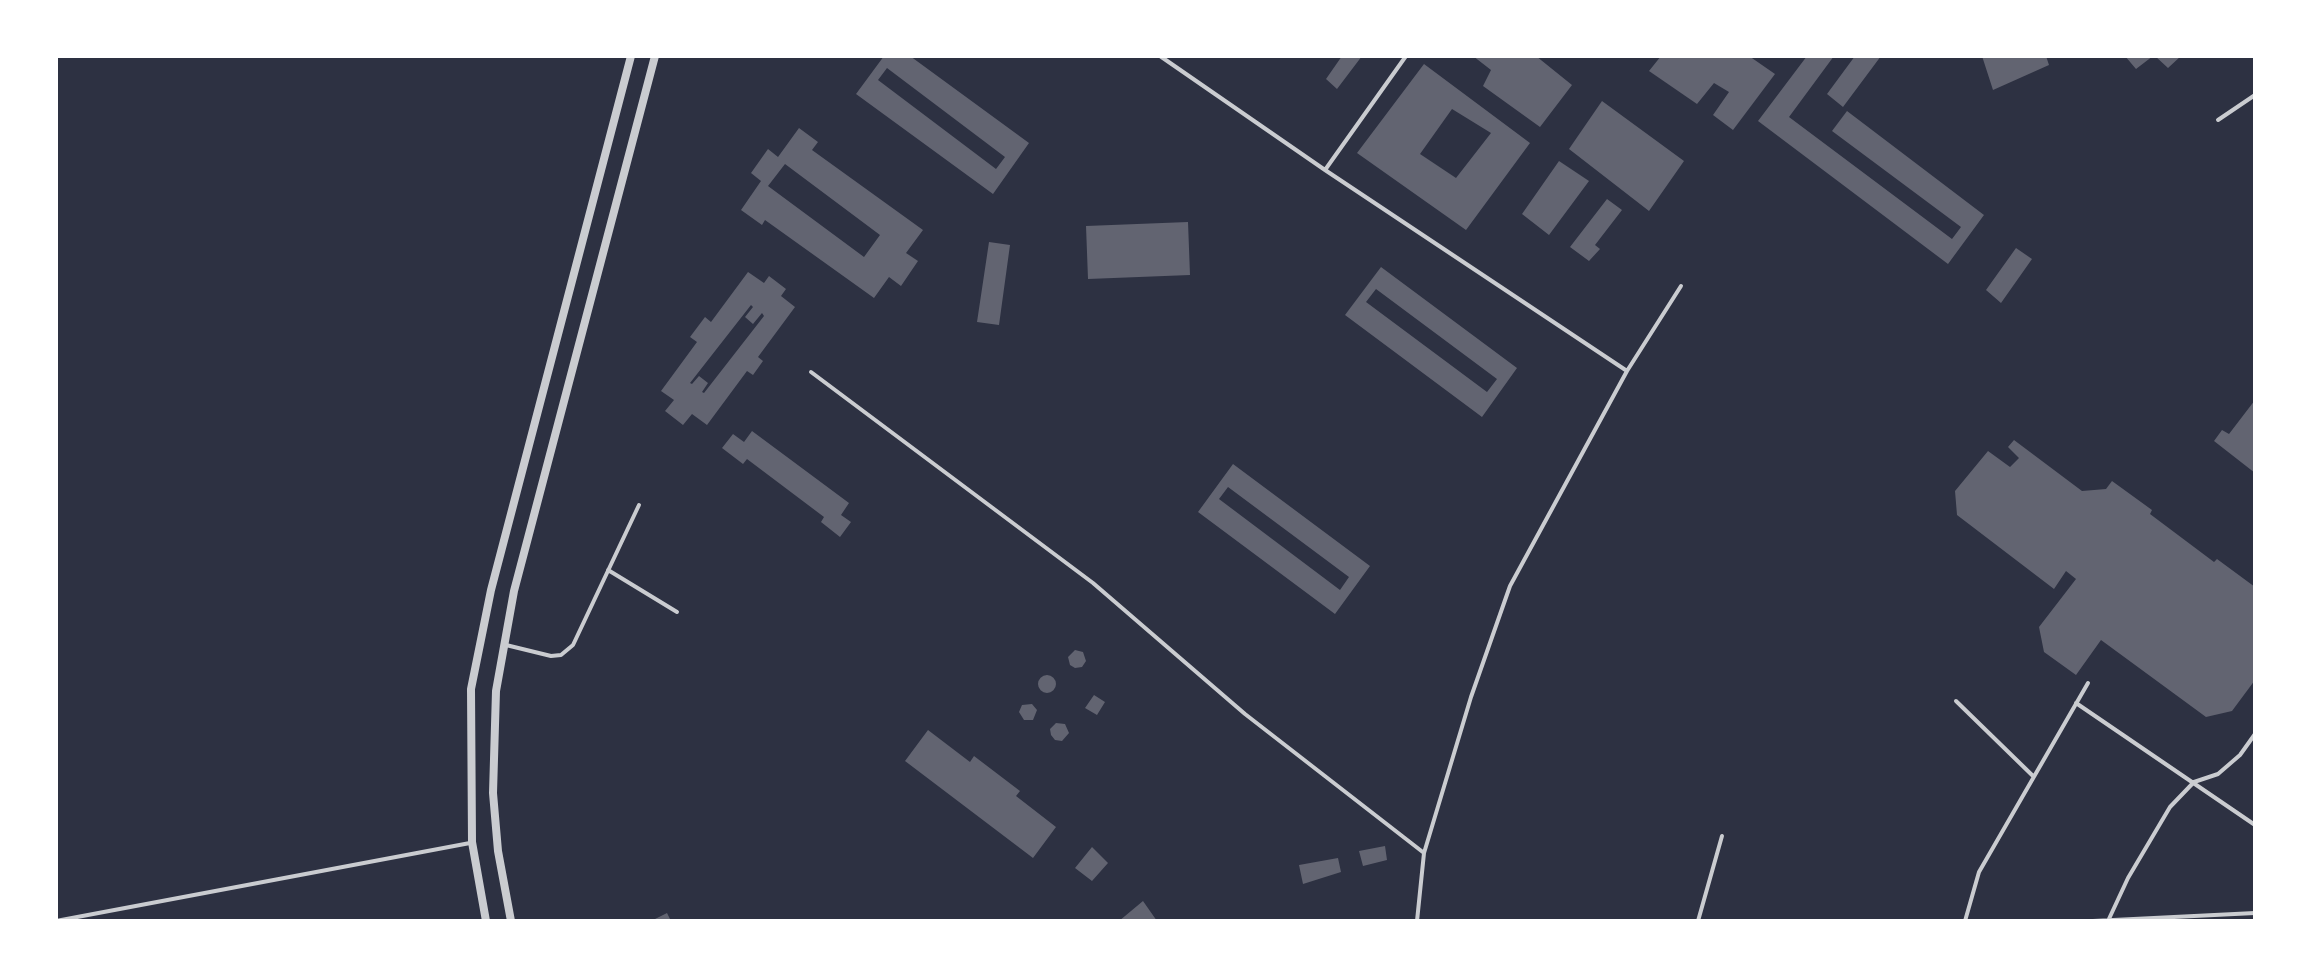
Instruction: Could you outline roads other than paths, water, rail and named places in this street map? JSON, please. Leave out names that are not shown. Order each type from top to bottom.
[{"type":"street","points":[[486,921],[472,842],[471,689],[488,604],[631,56]]},
{"type":"street","points":[[511,921],[498,851],[493,793],[496,691],[514,591],[655,56]]},
{"type":"lane","points":[[1160,56],[1627,371]]},
{"type":"lane","points":[[1325,170],[1406,56]]},
{"type":"lane","points":[[2218,120],[2255,95]]},
{"type":"lane","points":[[1417,921],[1424,853],[1471,697],[1510,586],[1627,371],[1681,286]]},
{"type":"lane","points":[[811,372],[1093,583],[1245,714],[1424,853]]},
{"type":"lane","points":[[504,645],[551,656],[561,655],[573,645],[639,505]]},
{"type":"lane","points":[[608,570],[677,612]]},
{"type":"lane","points":[[1965,921],[1979,872],[2088,683]]},
{"type":"lane","points":[[1956,701],[2033,776]]},
{"type":"lane","points":[[2076,703],[2255,825]]},
{"type":"lane","points":[[2108,921],[2128,878],[2170,807],[2194,782],[2218,774],[2240,755],[2255,734]]},
{"type":"lane","points":[[1698,921],[1722,836]]},
{"type":"lane","points":[[56,921],[472,842]]},
{"type":"lane","points":[[2093,921],[2255,913]]}]
